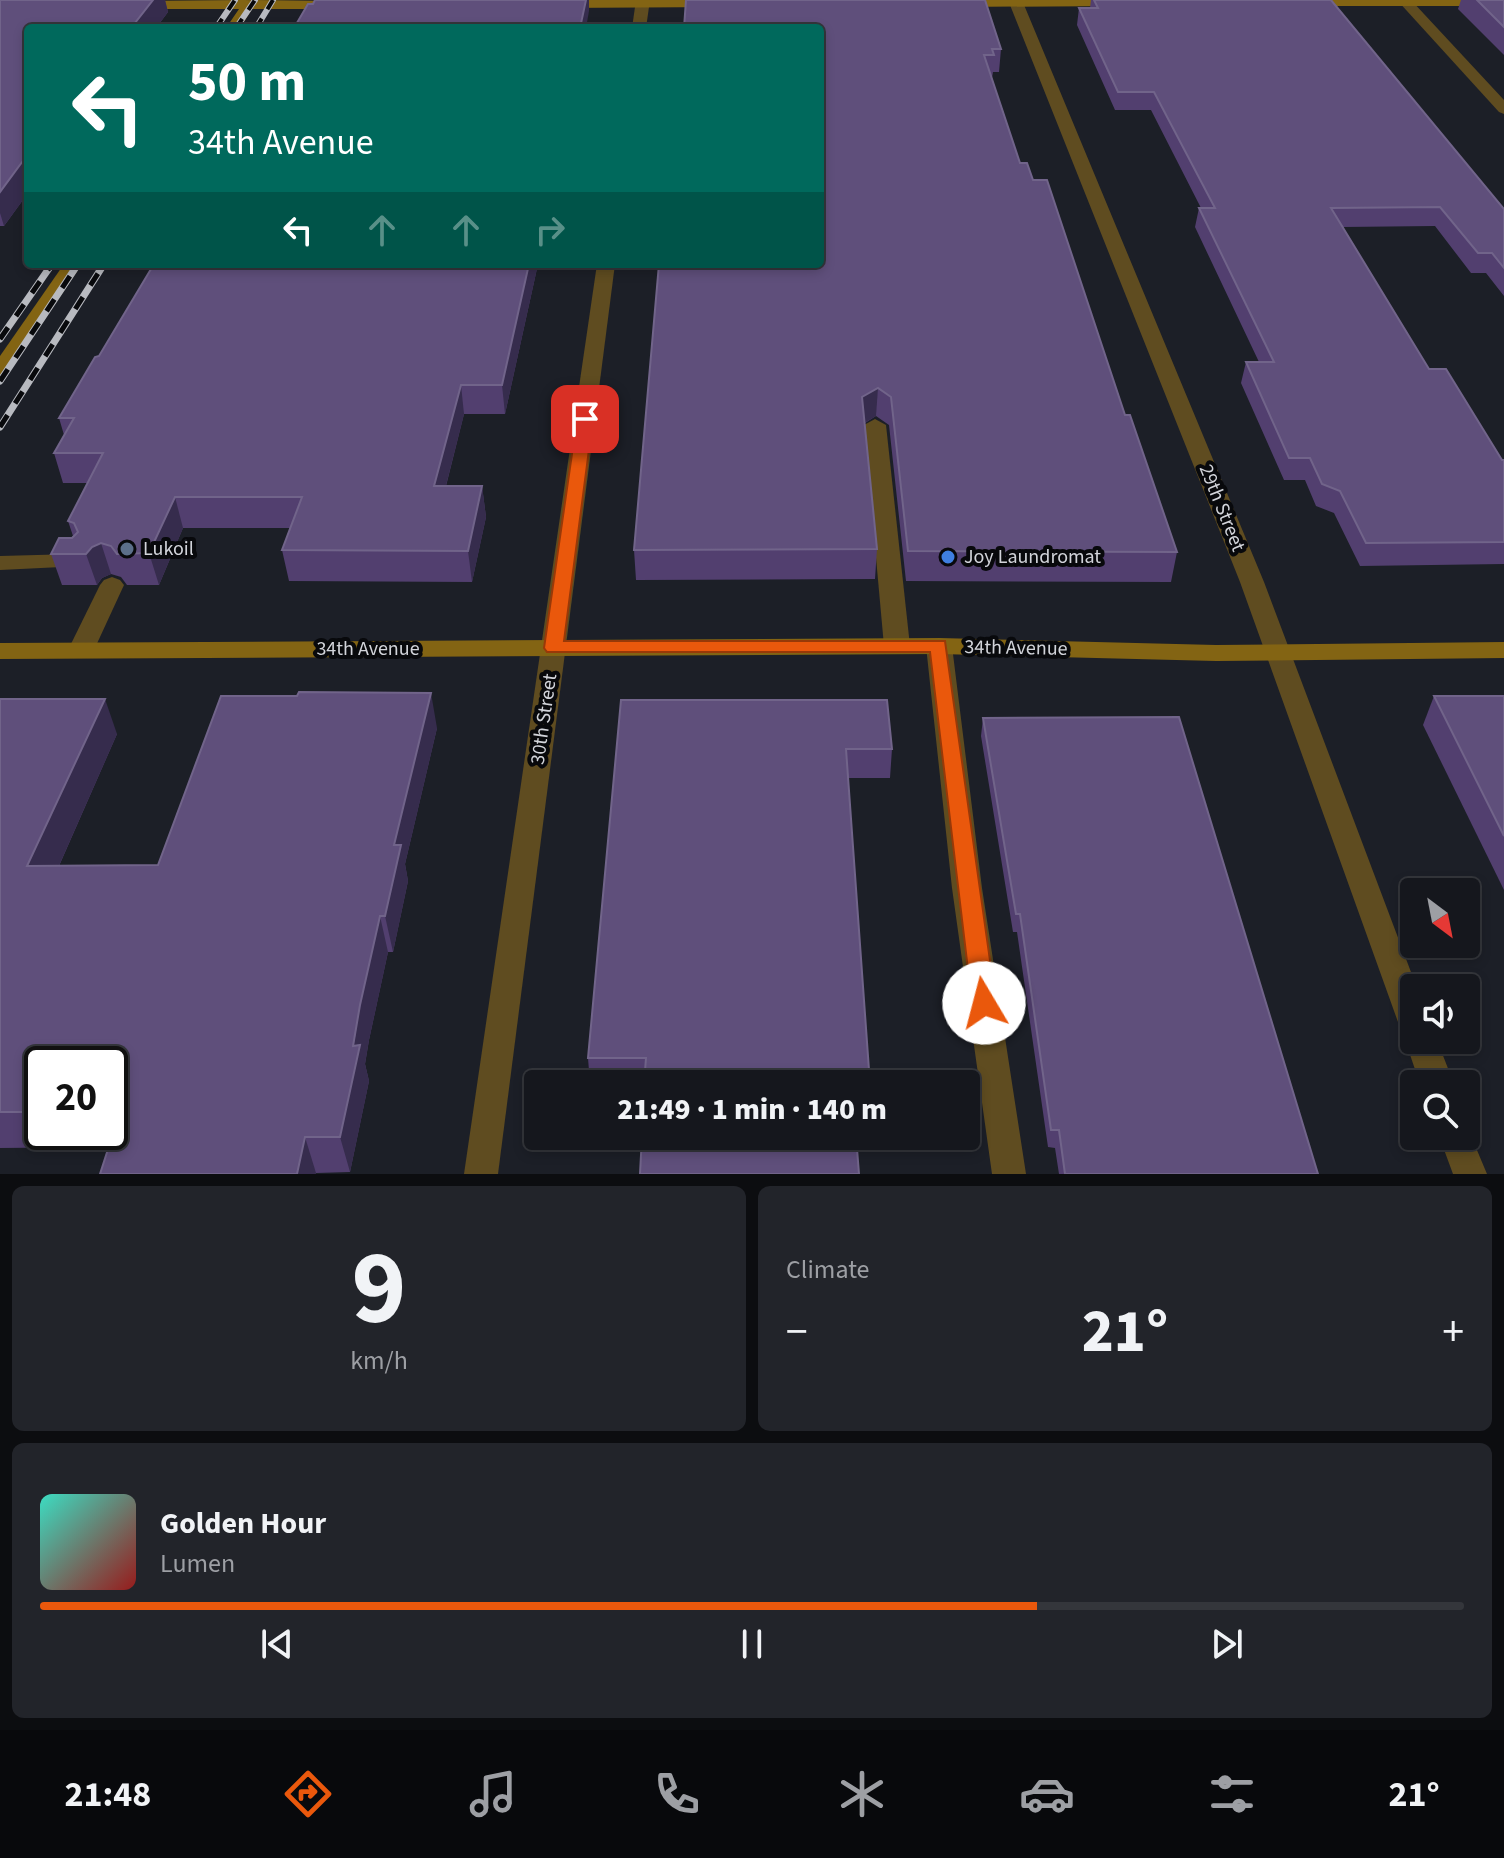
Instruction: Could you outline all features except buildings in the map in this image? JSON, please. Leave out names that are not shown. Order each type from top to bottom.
[{"type":"street","name":"29th Street","points":[[1016,1],[1278,652],[1400,984]]},
{"type":"street","points":[[1404,1],[1504,109]]},
{"type":"street","points":[[118,5],[250,2],[359,5]]},
{"type":"street","points":[[236,24],[250,2]]},
{"type":"street","points":[[639,24],[642,2]]},
{"type":"street","points":[[939,3],[1136,2]]},
{"type":"street","points":[[1292,2],[1504,2]]},
{"type":"street","points":[[540,4],[736,3]]},
{"type":"street","points":[[0,371],[70,268]]},
{"type":"street","name":"30th Street","points":[[481,1174],[605,268]]},
{"type":"street","points":[[875,425],[897,646]]},
{"type":"street","points":[[0,563],[74,561]]},
{"type":"street","points":[[81,650],[112,585]]},
{"type":"street","name":"34th Avenue","points":[[0,651],[897,646],[1278,652],[1504,650]]},
{"type":"street","points":[[939,646],[967,888],[1009,1174]]},
{"type":"street","points":[[1461,1150],[1470,1174]]},
{"type":"railway","points":[[219,24],[235,0]]},
{"type":"railway","points":[[239,24],[255,0]]},
{"type":"railway","points":[[258,24],[273,0]]},
{"type":"railway","points":[[0,339],[49,268]]},
{"type":"railway","points":[[0,381],[75,268]]},
{"type":"railway","points":[[0,427],[101,268]]},
{"type":"place","name":"Lukoil","points":[[127,549]]},
{"type":"place","name":"Joy Laundromat","points":[[948,557]]},
{"type":"route","points":[[585,419],[553,648],[939,646],[967,888],[984,1003]]}]
